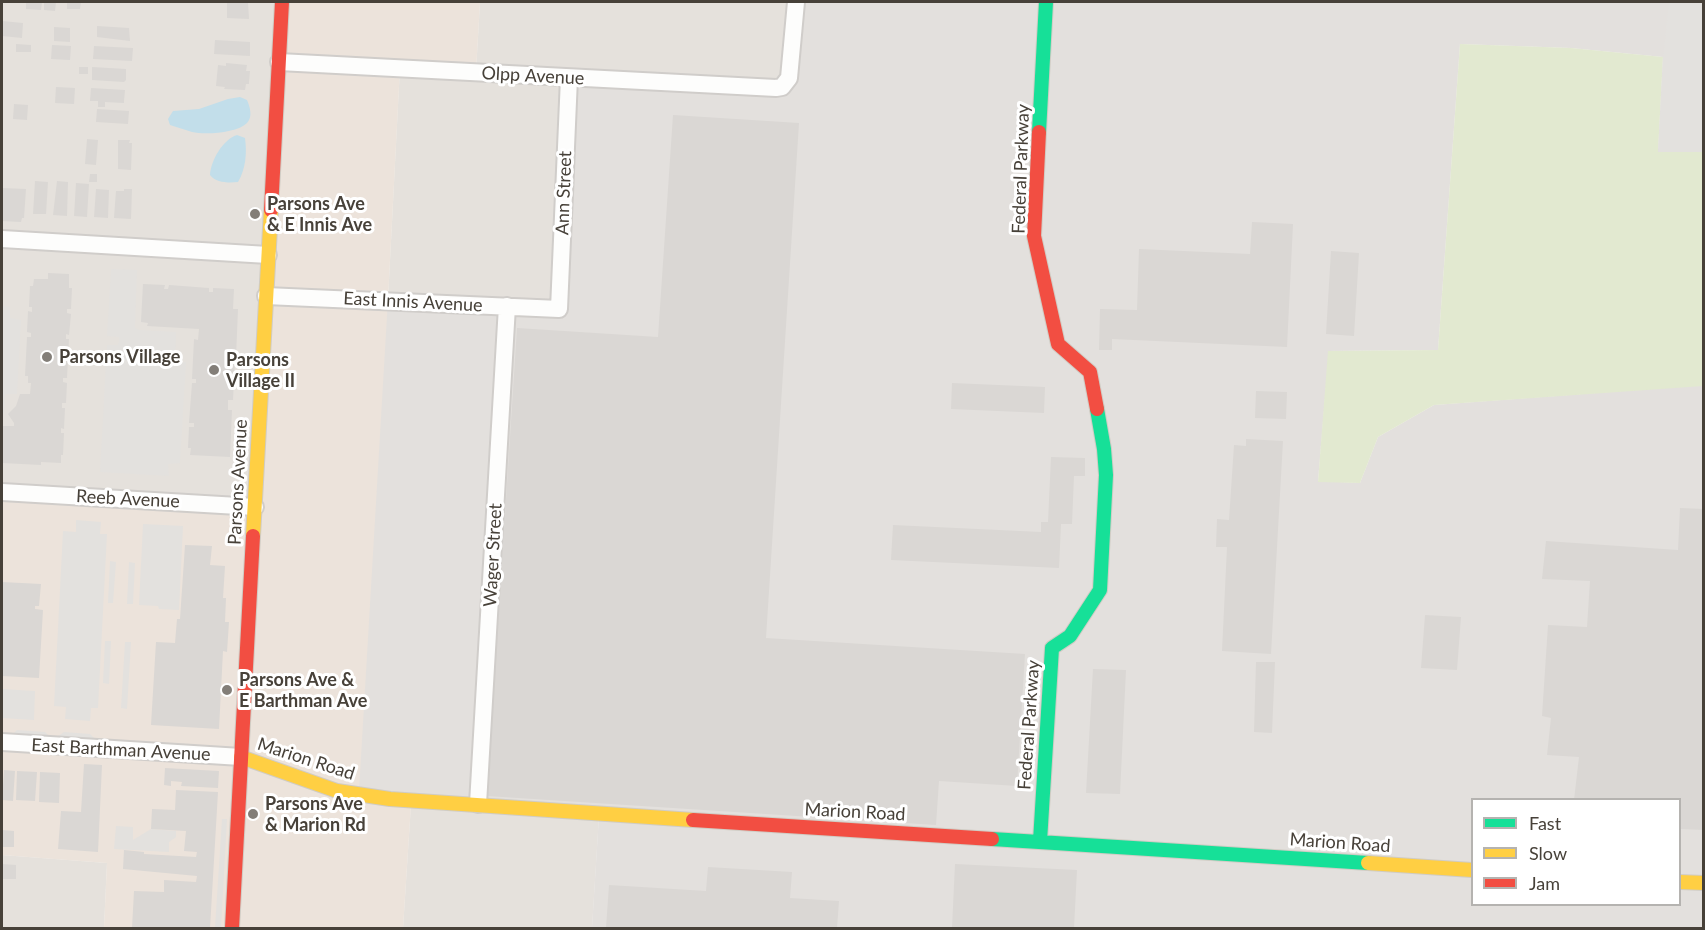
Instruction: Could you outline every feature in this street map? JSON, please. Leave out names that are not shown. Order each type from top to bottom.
[{"type":"street","name":"Parsons Avenue","points":[[232,928],[282,2]]},
{"type":"street","name":"Olpp Avenue","points":[[279,62],[776,88],[786,84],[789,78],[795,2]]},
{"type":"street","name":"Federal Parkway","points":[[1040,841],[1052,648],[1070,636],[1100,590],[1106,475],[1104,449],[1090,372],[1058,344],[1034,236],[1046,2]]},
{"type":"street","name":"Ann Street","points":[[560,309],[569,78]]},
{"type":"street","points":[[2,239],[268,255]]},
{"type":"street","name":"East Innis Avenue","points":[[266,296],[560,309]]},
{"type":"street","name":"Wager Street","points":[[478,804],[507,306]]},
{"type":"street","name":"Reeb Avenue","points":[[2,492],[255,507]]},
{"type":"street","name":"East Barthman Avenue","points":[[2,742],[241,757]]},
{"type":"street","name":"Marion Road","points":[[241,757],[349,794],[603,815],[1471,870]]},
{"type":"street","points":[[1681,882],[1704,883]]},
{"type":"shaded area","points":[[2,2],[282,2],[255,502],[2,488]]},
{"type":"shaded area","points":[[282,2],[480,2],[476,71],[400,67],[388,299],[411,804],[403,928],[104,928],[107,863],[2,855],[2,488],[255,502]]},
{"type":"shaded area","points":[[480,2],[799,2],[789,88],[555,308],[388,299],[400,66],[476,71]]},
{"type":"shaded area","points":[[799,2],[1703,2],[1703,152],[1658,152],[1663,57],[1571,48],[1460,44],[1438,350],[1329,351],[1318,481],[1360,483],[1378,437],[1434,405],[1703,385],[1703,928],[592,928],[599,816],[359,791],[388,299],[555,308],[568,76],[789,88]]},
{"type":"shaded area","points":[[1669,2],[1703,2],[1703,152],[1658,152],[1663,57]]},
{"type":"shaded area","points":[[111,269],[137,270],[135,328],[176,332],[176,363],[186,362],[180,463],[168,464],[169,476],[100,472],[107,345],[118,345],[119,341],[119,337],[107,336]]},
{"type":"shaded area","points":[[2,306],[10,307],[10,318],[21,320],[17,394],[5,394],[4,413],[2,413]]},
{"type":"shaded area","points":[[76,520],[101,522],[100,534],[107,534],[98,708],[91,708],[90,721],[65,719],[66,707],[54,706],[63,531],[76,532]]},
{"type":"shaded area","points":[[143,524],[183,526],[179,610],[139,605]]},
{"type":"shaded area","points":[[110,561],[116,562],[113,603],[108,603]]},
{"type":"shaded area","points":[[129,562],[135,563],[133,604],[127,604]]},
{"type":"shaded area","points":[[105,641],[111,641],[109,684],[103,683]]},
{"type":"shaded area","points":[[125,642],[131,642],[127,709],[121,708]]},
{"type":"shaded area","points":[[2,689],[35,691],[34,720],[2,718]]},
{"type":"shaded area","points":[[17,730],[45,732],[50,737],[12,735]]},
{"type":"shaded area","points":[[64,732],[90,734],[95,739],[57,737]]},
{"type":"shaded area","points":[[411,804],[599,816],[592,928],[403,928]]},
{"type":"shaded area","points":[[222,819],[227,819],[221,928],[215,928]]},
{"type":"shaded area","points":[[116,826],[133,827],[133,840],[151,829],[176,831],[176,837],[169,842],[169,852],[114,849]]},
{"type":"shaded area","points":[[2,855],[107,863],[104,928],[2,928]]},
{"type":"green space","points":[[1460,44],[1571,48],[1663,57],[1658,152],[1703,152],[1703,386],[1434,405],[1378,437],[1360,483],[1318,482],[1328,351],[1438,350]]},
{"type":"water","points":[[240,97],[247,100],[250,115],[247,123],[236,129],[198,133],[170,125],[168,119],[173,111],[199,109]]},
{"type":"water","points":[[237,135],[245,138],[246,143],[241,177],[238,182],[216,180],[210,175],[215,158],[222,146]]},
{"type":"building","points":[[26,2],[42,2],[41,10],[26,9]]},
{"type":"building","points":[[44,2],[56,2],[55,11],[44,10]]},
{"type":"building","points":[[67,2],[81,2],[80,9],[67,9]]},
{"type":"building","points":[[227,2],[248,2],[249,19],[227,18]]},
{"type":"building","points":[[2,21],[23,23],[22,38],[2,36]]},
{"type":"building","points":[[97,26],[129,28],[130,41],[97,37]]},
{"type":"building","points":[[54,27],[70,28],[70,42],[54,41]]},
{"type":"building","points":[[215,40],[250,42],[250,56],[214,54]]},
{"type":"building","points":[[16,44],[31,45],[31,52],[16,52]]},
{"type":"building","points":[[52,45],[71,46],[70,60],[51,59]]},
{"type":"building","points":[[94,46],[133,48],[132,61],[93,59]]},
{"type":"building","points":[[226,63],[247,65],[246,71],[250,71],[249,84],[246,84],[245,90],[224,89],[225,87],[216,86],[218,65],[226,66]]},
{"type":"building","points":[[79,67],[88,67],[88,74],[79,74]]},
{"type":"building","points":[[92,67],[126,69],[126,80],[124,82],[92,80]]},
{"type":"building","points":[[56,87],[75,88],[74,104],[55,103]]},
{"type":"building","points":[[91,88],[125,90],[124,103],[105,102],[105,107],[98,107],[98,101],[90,101]]},
{"type":"building","points":[[14,104],[28,105],[27,120],[13,119]]},
{"type":"building","points":[[97,109],[129,111],[128,124],[96,122]]},
{"type":"building","points":[[673,115],[799,123],[766,638],[1025,654],[1017,786],[939,781],[936,825],[487,796],[517,328],[658,337]]},
{"type":"building","points":[[87,139],[98,140],[96,165],[85,164]]},
{"type":"building","points":[[118,140],[130,140],[129,143],[132,143],[131,170],[118,169]]},
{"type":"building","points":[[90,174],[97,174],[97,182],[89,182]]},
{"type":"building","points":[[35,181],[48,182],[46,214],[33,214]]},
{"type":"building","points":[[57,181],[68,182],[67,216],[53,215]]},
{"type":"building","points":[[76,183],[89,184],[87,217],[74,216]]},
{"type":"building","points":[[2,188],[26,189],[24,218],[21,222],[2,221]]},
{"type":"building","points":[[96,189],[109,190],[108,218],[94,217]]},
{"type":"building","points":[[124,189],[132,189],[131,219],[114,218],[116,191],[124,191]]},
{"type":"building","points":[[1252,222],[1293,224],[1287,347],[1112,339],[1112,350],[1099,350],[1100,309],[1137,310],[1139,249],[1250,254]]},
{"type":"building","points":[[1331,251],[1359,253],[1354,336],[1326,334]]},
{"type":"building","name":"Parsons Village","points":[[48,273],[69,274],[69,288],[72,288],[71,309],[67,309],[67,313],[71,314],[69,335],[66,334],[66,339],[69,339],[67,378],[63,378],[63,382],[67,383],[66,403],[62,403],[62,408],[65,408],[64,429],[61,428],[61,433],[64,433],[63,455],[61,455],[61,463],[41,462],[41,465],[2,463],[2,426],[14,426],[8,414],[16,406],[20,394],[30,394],[31,383],[28,383],[28,376],[25,376],[27,337],[31,337],[31,333],[27,332],[28,311],[32,312],[32,307],[29,307],[30,286],[33,286],[34,279],[48,279]]},
{"type":"building","name":"Parsons Village II","points":[[143,284],[165,285],[164,289],[168,289],[169,285],[209,288],[209,292],[213,292],[213,288],[234,289],[233,309],[238,309],[236,357],[231,356],[231,360],[235,360],[233,400],[228,400],[228,410],[232,410],[230,457],[190,455],[189,427],[194,427],[194,423],[189,423],[192,383],[196,383],[196,379],[192,379],[194,339],[198,340],[199,329],[147,326],[148,323],[141,322]]},
{"type":"building","points":[[952,383],[1045,387],[1044,413],[951,409]]},
{"type":"building","points":[[1256,391],[1287,392],[1286,419],[1255,418]]},
{"type":"building","points":[[1246,439],[1283,441],[1271,654],[1222,651],[1227,547],[1216,547],[1217,519],[1229,520],[1234,445],[1246,446]]},
{"type":"building","points":[[1051,457],[1085,458],[1085,476],[1074,476],[1072,524],[1061,524],[1059,568],[891,560],[893,525],[1041,532],[1041,522],[1048,522]]},
{"type":"building","points":[[1680,508],[1704,509],[1704,830],[1681,829],[1681,798],[1574,798],[1579,757],[1547,755],[1551,718],[1542,716],[1548,625],[1587,627],[1590,581],[1542,579],[1546,541],[1678,550]]},
{"type":"building","points":[[185,545],[212,546],[210,565],[225,566],[223,598],[226,598],[225,622],[229,622],[227,652],[223,651],[219,729],[151,725],[156,642],[175,643],[177,619],[180,619]]},
{"type":"building","points":[[2,582],[41,584],[39,606],[35,606],[35,609],[43,610],[39,678],[2,676]]},
{"type":"building","points":[[1425,615],[1461,617],[1457,670],[1421,668]]},
{"type":"building","points":[[1256,662],[1275,662],[1272,733],[1254,732]]},
{"type":"building","points":[[1093,669],[1126,670],[1120,794],[1086,793]]},
{"type":"building","points":[[84,764],[102,765],[98,852],[58,849],[61,811],[81,812]]},
{"type":"building","points":[[165,768],[219,771],[218,788],[181,786],[182,782],[171,781],[171,786],[164,785]]},
{"type":"building","points":[[4,770],[15,771],[13,801],[2,800]]},
{"type":"building","points":[[17,771],[37,772],[35,801],[16,800]]},
{"type":"building","points":[[40,772],[60,773],[59,803],[39,802]]},
{"type":"building","points":[[176,790],[218,792],[210,928],[132,928],[134,891],[164,892],[164,880],[196,882],[197,876],[123,869],[124,850],[144,852],[144,854],[196,857],[197,852],[184,851],[186,831],[151,829],[152,809],[175,810]]},
{"type":"building","points":[[2,830],[14,831],[14,847],[2,847]]},
{"type":"building","points":[[2,864],[16,865],[16,879],[2,879]]},
{"type":"building","points":[[955,864],[1077,870],[1074,928],[952,928]]},
{"type":"building","points":[[708,867],[792,872],[790,898],[839,901],[837,928],[606,928],[609,885],[706,891]]},
{"type":"traffic: fast","points":[[1039,132],[1046,2]]},
{"type":"traffic: fast","points":[[1040,841],[1052,648],[1070,636],[1100,590],[1106,475],[1097,409]]},
{"type":"traffic: fast","points":[[992,839],[1368,863]]},
{"type":"traffic: slow","points":[[253,536],[271,210]]},
{"type":"traffic: slow","points":[[241,757],[337,791],[390,799],[693,820]]},
{"type":"traffic: slow","points":[[1368,863],[1471,870]]},
{"type":"traffic: slow","points":[[1681,882],[1704,883]]},
{"type":"traffic: jam","points":[[271,210],[282,2]]},
{"type":"traffic: jam","points":[[1039,132],[1034,236],[1058,344],[1090,372],[1097,409]]},
{"type":"traffic: jam","points":[[232,928],[253,536]]},
{"type":"traffic: jam","points":[[693,820],[992,839]]},
{"type":"place","name":"Parsons Ave & E Innis Ave","points":[[255,214]]},
{"type":"place","name":"Parsons Village","points":[[47,357]]},
{"type":"place","name":"Parsons Village II","points":[[214,370]]},
{"type":"place","name":"Parsons Ave & E Barthman Ave","points":[[227,690]]},
{"type":"place","name":"Parsons Ave & Marion Rd","points":[[253,814]]}]
